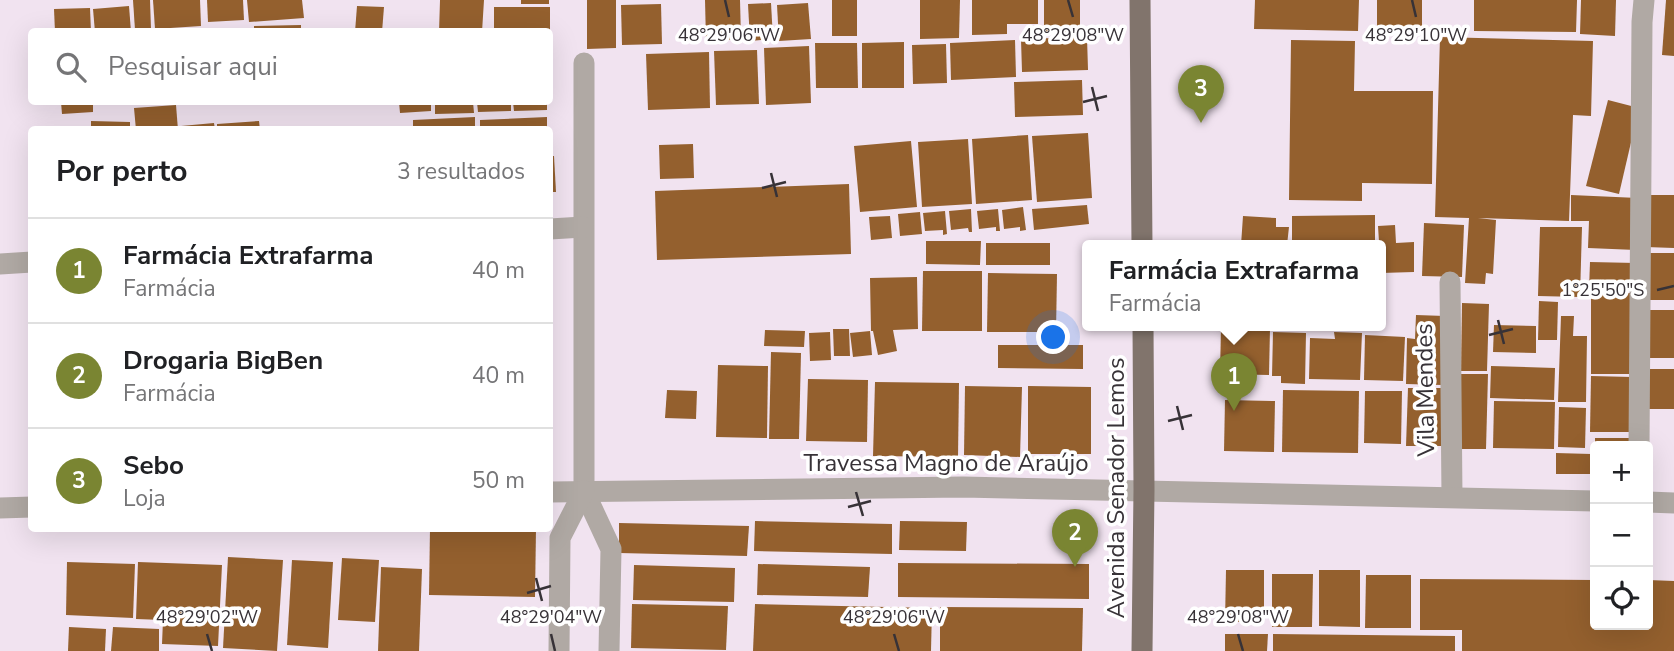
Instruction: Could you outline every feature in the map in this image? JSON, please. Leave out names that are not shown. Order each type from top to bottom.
[{"type":"main road","points":[[1139,0],[1142,240]]},
{"type":"main road","name":"Avenida Senador Lemos","points":[[1142,651],[1143,331]]},
{"type":"street","points":[[1639,441],[1644,0]]},
{"type":"street","points":[[584,63],[584,491],[611,549],[609,651]]},
{"type":"street","points":[[553,229],[583,227]]},
{"type":"street","points":[[0,264],[28,262]]},
{"type":"street","name":"Vila Mendes","points":[[1450,282],[1452,497]]},
{"type":"street","name":"Travessa Magno de Araújo","points":[[553,492],[963,487],[1590,501]]},
{"type":"street","points":[[559,651],[560,538],[584,491]]},
{"type":"street","points":[[1653,502],[1674,503]]},
{"type":"street","points":[[0,508],[28,507]]},
{"type":"building","points":[[133,0],[150,0],[151,28],[135,28]]},
{"type":"building","points":[[153,0],[200,0],[201,26],[155,28]]},
{"type":"building","points":[[207,0],[243,0],[244,20],[208,22]]},
{"type":"building","points":[[247,0],[302,0],[304,18],[249,22]]},
{"type":"building","points":[[440,0],[484,0],[482,28],[439,28]]},
{"type":"building","points":[[521,0],[549,0],[549,4],[521,4]]},
{"type":"building","points":[[587,0],[616,0],[616,48],[587,49]]},
{"type":"building","points":[[705,0],[740,0],[741,39],[706,41]]},
{"type":"building","points":[[832,0],[857,0],[857,36],[832,36]]},
{"type":"building","points":[[920,0],[960,0],[959,38],[920,39]]},
{"type":"building","points":[[972,0],[1038,0],[1038,24],[1007,24],[1007,34],[972,35]]},
{"type":"building","points":[[1044,0],[1080,0],[1080,32],[1044,32]]},
{"type":"building","points":[[1255,0],[1359,0],[1358,31],[1254,29]]},
{"type":"building","points":[[1377,0],[1422,0],[1422,28],[1377,28]]},
{"type":"building","points":[[1474,0],[1577,0],[1576,32],[1474,31]]},
{"type":"building","points":[[1581,0],[1616,0],[1615,36],[1580,34]]},
{"type":"building","points":[[1666,0],[1674,0],[1674,56],[1662,55]]},
{"type":"building","points":[[771,3],[773,39],[750,41],[748,4]]},
{"type":"building","points":[[808,3],[811,39],[779,41],[777,5]]},
{"type":"building","points":[[661,4],[662,44],[622,45],[621,5]]},
{"type":"building","points":[[129,6],[131,28],[95,28],[93,9]]},
{"type":"building","points":[[357,6],[384,7],[382,28],[355,28]]},
{"type":"building","points":[[494,7],[550,7],[550,28],[494,28]]},
{"type":"building","points":[[90,8],[91,28],[55,28],[54,9]]},
{"type":"building","points":[[301,25],[301,28],[254,28]]},
{"type":"building","points":[[1087,37],[1088,70],[1022,72],[1021,39]]},
{"type":"building","points":[[1440,37],[1593,41],[1591,116],[1573,115],[1569,221],[1478,218],[1496,220],[1493,274],[1486,273],[1485,284],[1465,283],[1469,218],[1435,217]]},
{"type":"building","points":[[1015,40],[1016,77],[951,80],[950,43]]},
{"type":"building","points":[[1291,40],[1355,41],[1354,91],[1433,91],[1432,184],[1362,183],[1362,201],[1289,200]]},
{"type":"building","points":[[904,42],[904,88],[862,88],[862,43]]},
{"type":"building","points":[[815,43],[857,43],[858,88],[816,88]]},
{"type":"building","points":[[946,44],[947,83],[913,84],[912,45]]},
{"type":"building","points":[[809,46],[811,103],[766,105],[764,48]]},
{"type":"building","points":[[757,50],[759,104],[716,105],[714,51]]},
{"type":"building","points":[[709,52],[710,108],[648,110],[646,54]]},
{"type":"building","points":[[1082,80],[1083,115],[1015,117],[1014,82]]},
{"type":"building","points":[[1608,100],[1639,108],[1619,194],[1586,186]]},
{"type":"building","points":[[61,105],[93,105],[93,112],[62,114]]},
{"type":"building","points":[[176,105],[178,126],[136,126],[134,108]]},
{"type":"building","points":[[399,105],[431,105],[431,111],[400,113]]},
{"type":"building","points":[[435,105],[473,105],[474,113],[435,114]]},
{"type":"building","points":[[477,105],[511,105],[511,111],[478,112]]},
{"type":"building","points":[[513,105],[547,105],[547,110],[514,111]]},
{"type":"building","points":[[475,117],[475,126],[413,126],[413,120]]},
{"type":"building","points":[[547,117],[547,126],[480,126],[480,120]]},
{"type":"building","points":[[91,121],[130,122],[130,126],[91,126]]},
{"type":"building","points":[[259,121],[260,126],[217,126]]},
{"type":"building","points":[[214,123],[214,126],[181,126]]},
{"type":"building","points":[[1088,133],[1092,198],[1037,202],[1032,136]]},
{"type":"building","points":[[1028,135],[1032,200],[976,204],[972,139]]},
{"type":"building","points":[[968,139],[972,204],[922,207],[918,142]]},
{"type":"building","points":[[911,141],[917,207],[860,212],[854,146]]},
{"type":"building","points":[[693,144],[694,178],[660,179],[659,145]]},
{"type":"building","points":[[553,156],[554,156],[556,192],[553,192]]},
{"type":"building","points":[[849,184],[851,254],[657,260],[655,191]]},
{"type":"building","points":[[1571,195],[1638,198],[1636,250],[1588,248],[1589,221],[1571,221]]},
{"type":"building","points":[[1647,195],[1674,195],[1674,248],[1646,247]]},
{"type":"building","points":[[1087,205],[1089,224],[1034,230],[1032,209]]},
{"type":"building","points":[[1023,207],[1026,230],[1020,231],[1020,227],[1004,229],[1002,210]]},
{"type":"building","points":[[971,209],[972,232],[969,232],[968,228],[951,230],[949,211]]},
{"type":"building","points":[[998,209],[1000,231],[996,231],[996,227],[979,229],[977,211]]},
{"type":"building","points":[[945,211],[947,234],[943,235],[943,230],[925,231],[923,213]]},
{"type":"building","points":[[920,212],[922,234],[900,236],[898,214]]},
{"type":"building","points":[[1375,215],[1375,240],[1292,240],[1292,216]]},
{"type":"building","points":[[890,216],[892,238],[871,240],[869,217]]},
{"type":"building","points":[[1243,216],[1276,218],[1276,227],[1289,227],[1288,240],[1241,240]]},
{"type":"building","points":[[1424,223],[1464,225],[1462,277],[1422,276]]},
{"type":"building","points":[[1395,225],[1396,243],[1414,242],[1414,272],[1386,273],[1386,240],[1379,240],[1378,226]]},
{"type":"building","points":[[1540,227],[1582,227],[1580,297],[1538,296]]},
{"type":"building","points":[[926,241],[981,241],[980,265],[926,264]]},
{"type":"building","points":[[986,243],[1050,243],[1050,265],[986,265]]},
{"type":"building","points":[[1648,253],[1674,253],[1674,300],[1648,300]]},
{"type":"building","points":[[1590,262],[1636,263],[1636,290],[1589,289]]},
{"type":"building","points":[[923,271],[982,271],[982,331],[922,331]]},
{"type":"building","points":[[988,273],[1057,274],[1056,332],[987,332]]},
{"type":"building","points":[[917,277],[918,329],[893,330],[897,351],[878,355],[871,331],[870,278]]},
{"type":"building","points":[[1591,293],[1633,293],[1633,374],[1591,374]]},
{"type":"building","points":[[1539,301],[1558,302],[1557,340],[1538,340]]},
{"type":"building","points":[[1462,303],[1489,304],[1487,371],[1461,371]]},
{"type":"building","points":[[1648,310],[1674,310],[1674,358],[1647,358]]},
{"type":"building","points":[[1416,315],[1445,316],[1442,385],[1406,384],[1407,338],[1415,339]]},
{"type":"building","points":[[1561,316],[1574,316],[1573,336],[1587,336],[1586,402],[1558,402]]},
{"type":"building","points":[[1494,325],[1536,326],[1536,353],[1493,352]]},
{"type":"building","points":[[833,329],[849,329],[850,356],[834,356]]},
{"type":"building","points":[[765,330],[805,331],[804,347],[764,346]]},
{"type":"building","points":[[870,331],[872,355],[853,357],[850,333]]},
{"type":"building","points":[[1221,331],[1270,331],[1269,375],[1220,374]]},
{"type":"building","points":[[830,332],[831,360],[810,361],[809,333]]},
{"type":"building","points":[[1273,332],[1306,333],[1305,384],[1281,383],[1281,376],[1272,376]]},
{"type":"building","points":[[1334,332],[1362,333],[1360,380],[1309,379],[1310,338],[1335,339]]},
{"type":"building","points":[[1365,335],[1405,337],[1403,381],[1364,380]]},
{"type":"building","points":[[998,345],[1083,345],[1083,369],[998,368]]},
{"type":"building","points":[[771,352],[801,353],[799,439],[769,439]]},
{"type":"building","points":[[718,365],[768,366],[767,438],[716,437]]},
{"type":"building","points":[[1491,366],[1555,368],[1554,400],[1490,398]]},
{"type":"building","points":[[1648,369],[1674,369],[1674,409],[1647,409]]},
{"type":"building","points":[[1456,374],[1488,374],[1486,449],[1454,449]]},
{"type":"building","points":[[1591,376],[1632,377],[1632,432],[1590,432]]},
{"type":"building","points":[[808,379],[868,380],[867,442],[806,441]]},
{"type":"building","points":[[875,382],[959,383],[958,457],[873,456]]},
{"type":"building","points":[[965,386],[1022,387],[1020,457],[964,455]]},
{"type":"building","points":[[1028,386],[1091,387],[1091,454],[1028,454]]},
{"type":"building","points":[[1408,388],[1443,388],[1442,446],[1406,446]]},
{"type":"building","points":[[667,390],[697,391],[696,419],[665,418]]},
{"type":"building","points":[[1283,390],[1359,391],[1358,453],[1282,452]]},
{"type":"building","points":[[1365,391],[1402,391],[1401,444],[1364,443]]},
{"type":"building","points":[[1225,400],[1275,401],[1274,452],[1224,451]]},
{"type":"building","points":[[1494,401],[1555,402],[1554,449],[1493,448]]},
{"type":"building","points":[[1559,407],[1586,408],[1585,448],[1558,447]]},
{"type":"building","points":[[1595,438],[1630,438],[1630,441],[1595,441]]},
{"type":"building","points":[[1556,453],[1590,454],[1590,474],[1556,474]]},
{"type":"building","points":[[755,521],[892,524],[892,554],[754,551]]},
{"type":"building","points":[[900,521],[967,522],[966,551],[899,550]]},
{"type":"building","points":[[619,523],[749,526],[747,556],[619,553]]},
{"type":"building","points":[[430,532],[536,532],[535,597],[429,595]]},
{"type":"building","points":[[228,557],[283,560],[277,651],[223,648]]},
{"type":"building","points":[[342,558],[379,560],[375,622],[338,620]]},
{"type":"building","points":[[292,560],[333,562],[328,648],[287,645]]},
{"type":"building","points":[[67,562],[135,564],[133,618],[66,615]]},
{"type":"building","points":[[138,562],[222,565],[218,646],[162,644],[163,620],[136,619]]},
{"type":"building","points":[[898,563],[1089,564],[1089,599],[898,597]]},
{"type":"building","points":[[758,564],[870,567],[868,597],[757,595]]},
{"type":"building","points":[[634,565],[735,568],[734,602],[633,600]]},
{"type":"building","points":[[381,567],[422,569],[419,651],[378,651]]},
{"type":"building","points":[[1226,570],[1264,570],[1264,622],[1225,622]]},
{"type":"building","points":[[1319,570],[1360,570],[1360,627],[1319,626]]},
{"type":"building","points":[[1272,574],[1313,574],[1312,627],[1272,627]]},
{"type":"building","points":[[1366,575],[1411,575],[1411,628],[1365,628]]},
{"type":"building","points":[[1420,579],[1590,580],[1590,630],[1653,630],[1653,580],[1674,581],[1674,651],[1462,651],[1462,630],[1420,630]]},
{"type":"building","points":[[632,604],[728,606],[726,650],[631,648]]},
{"type":"building","points":[[755,604],[932,608],[931,651],[753,651]]},
{"type":"building","points":[[940,607],[1083,608],[1082,651],[940,651]]},
{"type":"building","points":[[69,627],[106,629],[105,651],[68,651]]},
{"type":"building","points":[[113,627],[159,629],[159,651],[111,651]]},
{"type":"building","points":[[1225,634],[1268,634],[1267,651],[1225,651]]},
{"type":"building","points":[[1273,634],[1455,636],[1455,651],[1273,651]]},
{"type":"place","name":"Sebo","points":[[1201,123]]},
{"type":"place","name":"Farmácia Extrafarma","points":[[1234,411]]},
{"type":"place","name":"Drogaria BigBen","points":[[1075,567]]}]
